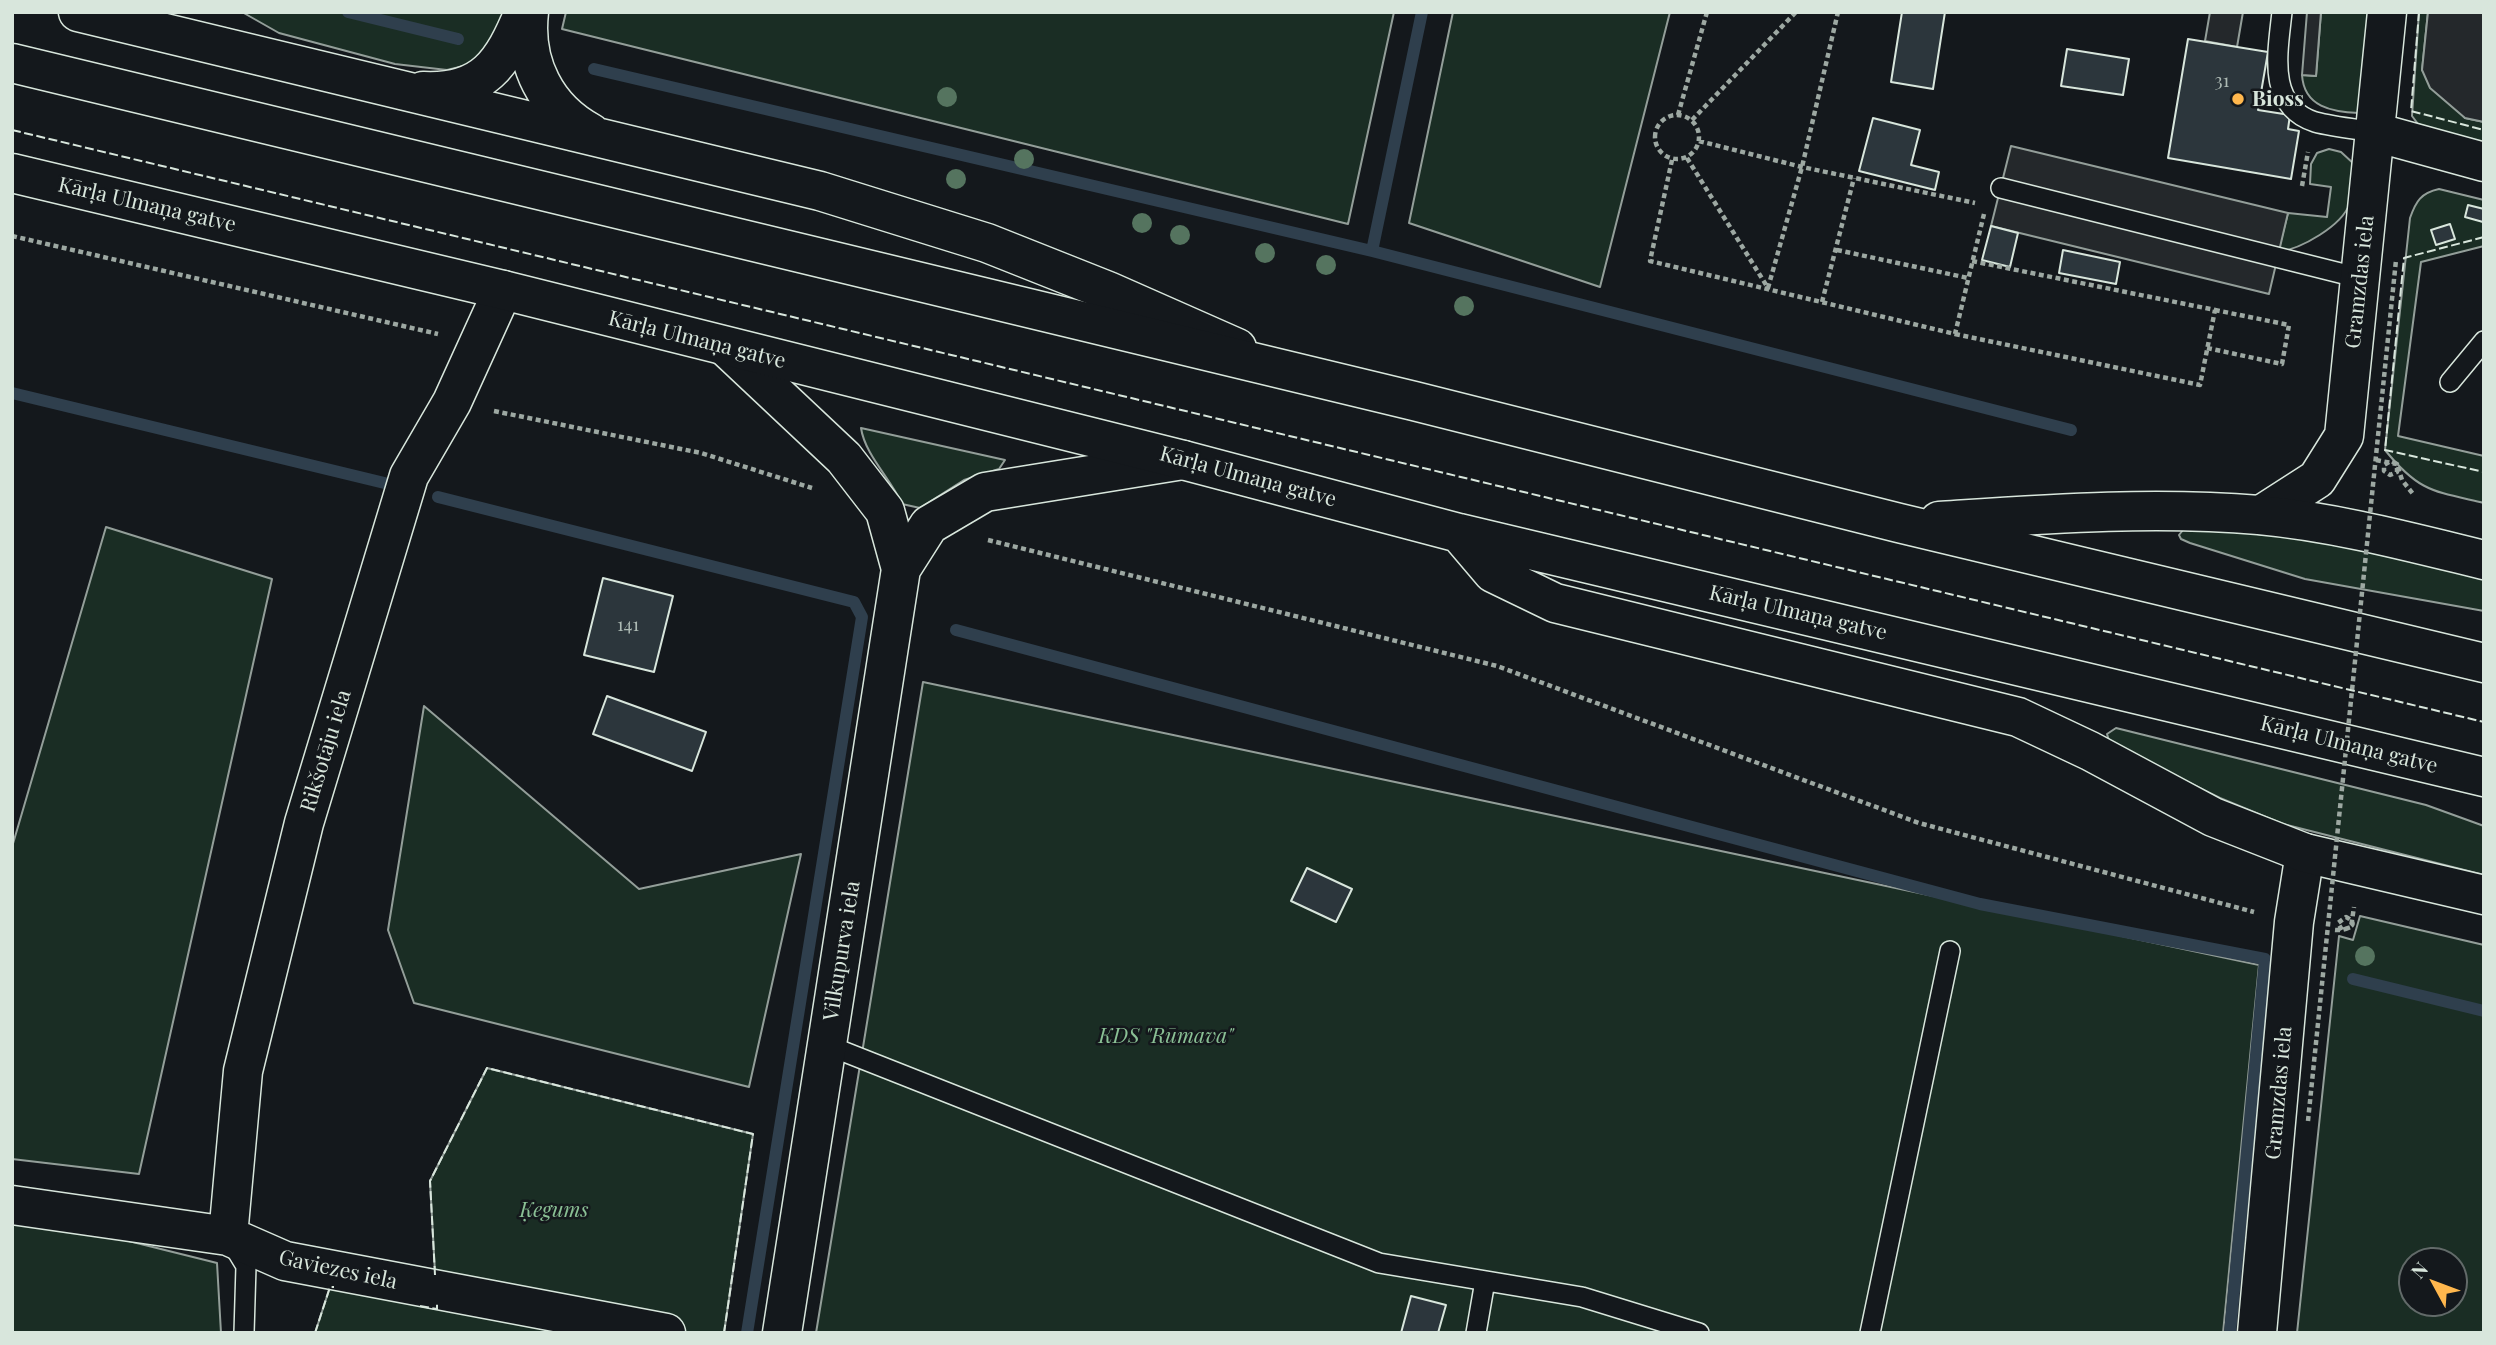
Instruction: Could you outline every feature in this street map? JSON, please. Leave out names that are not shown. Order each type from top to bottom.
[{"type":"main road","points":[[78,12],[820,191],[987,243],[1108,290],[1290,372]]},
{"type":"main road","points":[[395,90],[443,92],[483,78],[496,66],[527,12]]},
{"type":"main road","points":[[527,12],[527,34],[533,64],[550,99],[564,116],[602,139]]},
{"type":"main road","name":"Gramzdas iela","points":[[2261,516],[2316,479],[2344,436],[2387,12]]},
{"type":"main road","points":[[12,63],[2484,663]]},
{"type":"main road","points":[[2375,132],[2484,162]]},
{"type":"main road","name":"Kārļa Ulmaņa gatve","points":[[12,173],[503,290],[1183,460],[1460,533],[2484,778]]},
{"type":"main road","name":"Rikšotāju iela","points":[[228,1236],[243,1071],[304,823],[409,475],[452,402],[503,290]]},
{"type":"main road","points":[[727,348],[844,458],[886,511],[901,569]]},
{"type":"main road","points":[[901,569],[929,525],[985,492],[1183,460]]},
{"type":"main road","points":[[1899,523],[2168,510],[2261,516],[2367,533],[2484,560]]},
{"type":"main road","points":[[1460,533],[1493,573],[1555,603],[2018,717],[2090,751],[2213,817],[2305,853],[2484,895]]},
{"type":"main road","name":"Vilkupurva iela","points":[[782,1333],[901,569]]},
{"type":"main road","name":"Gramzdas iela","points":[[2257,1333],[2294,922],[2305,853]]},
{"type":"main road","name":"Gaviezes iela","points":[[12,1205],[228,1236],[285,1261],[666,1333]]},
{"type":"lane","points":[[2282,12],[2277,71],[2280,88],[2290,103],[2314,121],[2375,132]]},
{"type":"lane","points":[[2001,188],[2360,278]]},
{"type":"lane","points":[[2450,382],[2484,341]]},
{"type":"lane","points":[[1870,1333],[1950,951]]},
{"type":"lane","points":[[827,1045],[1379,1263],[1582,1297],[1699,1333]]},
{"type":"lane","points":[[228,1236],[246,1266],[244,1333]]},
{"type":"lane","points":[[1476,1333],[1485,1281]]},
{"type":"path","points":[[1678,115],[1707,12]]},
{"type":"path","points":[[1692,120],[1797,12]]},
{"type":"path","points":[[1768,288],[1802,167],[1838,12]]},
{"type":"path","points":[[1678,115],[1692,120],[1697,127],[1699,141],[1693,154],[1687,158],[1672,160],[1660,152],[1655,132],[1663,120],[1678,115]]},
{"type":"path","points":[[1699,141],[1802,167],[1986,206],[1955,334]]},
{"type":"path","points":[[1687,158],[1768,288]]},
{"type":"path","points":[[1672,160],[1650,261],[1955,334],[2200,385],[2215,310]]},
{"type":"path","points":[[1822,302],[1854,178]]},
{"type":"path","points":[[12,236],[480,343]]},
{"type":"path","points":[[2308,1121],[2397,247]]},
{"type":"path","points":[[1837,250],[1968,278]]},
{"type":"path","points":[[1972,261],[2289,325],[2282,364],[2207,348]]},
{"type":"path","points":[[452,402],[701,453],[820,490]]},
{"type":"path","points":[[2375,460],[2391,461],[2399,469],[2413,494]]},
{"type":"path","points":[[929,525],[1497,666],[1919,823],[2294,922]]},
{"type":"path","points":[[2344,931],[2350,929],[2352,924],[2354,902]]},
{"type":"green space","points":[[242,12],[506,12],[480,62],[447,70],[395,64],[279,33]]},
{"type":"green space","points":[[566,12],[1394,12],[1348,224],[562,29]]},
{"type":"green space","points":[[1453,12],[1670,12],[1600,287],[1409,223]]},
{"type":"green space","points":[[2321,12],[2368,12],[2359,113],[2321,106],[2308,94],[2304,86],[2302,75],[2316,76]]},
{"type":"green space","points":[[2419,12],[2428,12],[2422,70],[2465,118],[2484,122],[2484,147],[2418,124],[2412,116]]},
{"type":"green space","points":[[2329,149],[2341,152],[2354,164],[2353,189],[2346,212],[2320,235],[2278,252],[2288,213],[2327,217],[2331,187],[2310,184],[2311,164],[2317,153]]},
{"type":"green space","points":[[2439,189],[2484,200],[2484,246],[2421,262],[2398,436],[2484,456],[2484,503],[2428,488],[2408,474],[2385,450],[2410,218],[2420,199]]},
{"type":"green space","points":[[861,428],[1005,460],[999,469],[964,480],[920,508],[902,504],[868,448]]},
{"type":"green space","points":[[106,527],[272,579],[139,1174],[12,1159],[12,847]]},
{"type":"green space","points":[[2183,530],[2271,530],[2484,578],[2484,611],[2305,579],[2190,543],[2181,539],[2179,535]]},
{"type":"green space","name":"KDS \"Rūmava\"","points":[[923,682],[2259,965],[2223,1333],[816,1333]]},
{"type":"green space","points":[[424,706],[639,889],[801,854],[749,1087],[414,1003],[388,930]]},
{"type":"green space","points":[[2116,728],[2426,805],[2484,826],[2484,875],[2283,824],[2220,798],[2110,744],[2107,734]]},
{"type":"green space","points":[[2360,916],[2484,945],[2484,1333],[2297,1333],[2339,936],[2353,940]]},
{"type":"green space","name":"Ķegums","points":[[487,1068],[753,1134],[724,1333],[315,1333],[330,1287],[437,1309],[430,1181]]},
{"type":"green space","points":[[12,1212],[217,1263],[221,1333],[12,1333]]},
{"type":"shaded area","points":[[2210,12],[2243,12],[2237,47],[2205,41]]},
{"type":"shaded area","points":[[2307,12],[2321,12],[2316,76],[2302,75]]},
{"type":"shaded area","points":[[2428,12],[2484,12],[2484,122],[2465,118],[2430,88],[2422,70]]},
{"type":"shaded area","points":[[2011,146],[2288,213],[2269,294],[1991,226]]},
{"type":"building","points":[[1902,12],[1945,12],[1933,89],[1891,82]]},
{"type":"building","points":[[2188,39],[2268,52],[2258,110],[2290,115],[2288,129],[2299,131],[2291,179],[2168,158]]},
{"type":"building","points":[[2067,49],[2129,59],[2123,95],[2061,86]]},
{"type":"building","points":[[1873,118],[1920,130],[1911,165],[1939,172],[1935,190],[1859,171]]},
{"type":"building","points":[[2468,205],[2484,209],[2483,222],[2465,217]]},
{"type":"building","points":[[2450,224],[2455,239],[2436,245],[2431,230]]},
{"type":"building","points":[[1991,226],[2018,233],[2010,267],[1982,260]]},
{"type":"building","points":[[2063,250],[2120,262],[2116,284],[2059,273]]},
{"type":"building","points":[[603,578],[673,596],[654,672],[584,655]]},
{"type":"building","points":[[607,696],[706,732],[692,771],[593,734]]},
{"type":"building","points":[[1307,868],[1352,889],[1336,922],[1291,901]]},
{"type":"building","points":[[1411,1296],[1446,1305],[1438,1333],[1401,1333]]},
{"type":"waterway","points":[[348,12],[458,39]]},
{"type":"waterway","points":[[1372,251],[1422,12]]},
{"type":"waterway","points":[[594,69],[1372,251],[2071,430]]},
{"type":"waterway","points":[[12,393],[401,487]]},
{"type":"waterway","points":[[438,497],[854,602],[862,617],[747,1333]]},
{"type":"waterway","points":[[956,630],[1980,904],[2265,959],[2230,1333]]},
{"type":"waterway","points":[[2353,979],[2484,1011]]},
{"type":"fence","points":[[2419,12],[2411,111],[2484,130]]},
{"type":"fence","points":[[12,130],[2484,722]]},
{"type":"fence","points":[[2484,237],[2404,258],[2385,450],[2484,472]]},
{"type":"fence","points":[[435,1275],[430,1181],[487,1068],[753,1134],[724,1333]]},
{"type":"fence","points":[[315,1333],[330,1287],[334,1287]]},
{"type":"fence","points":[[420,1306],[437,1309],[437,1303]]},
{"type":"place","name":"Bioss","points":[[2238,99]]}]
